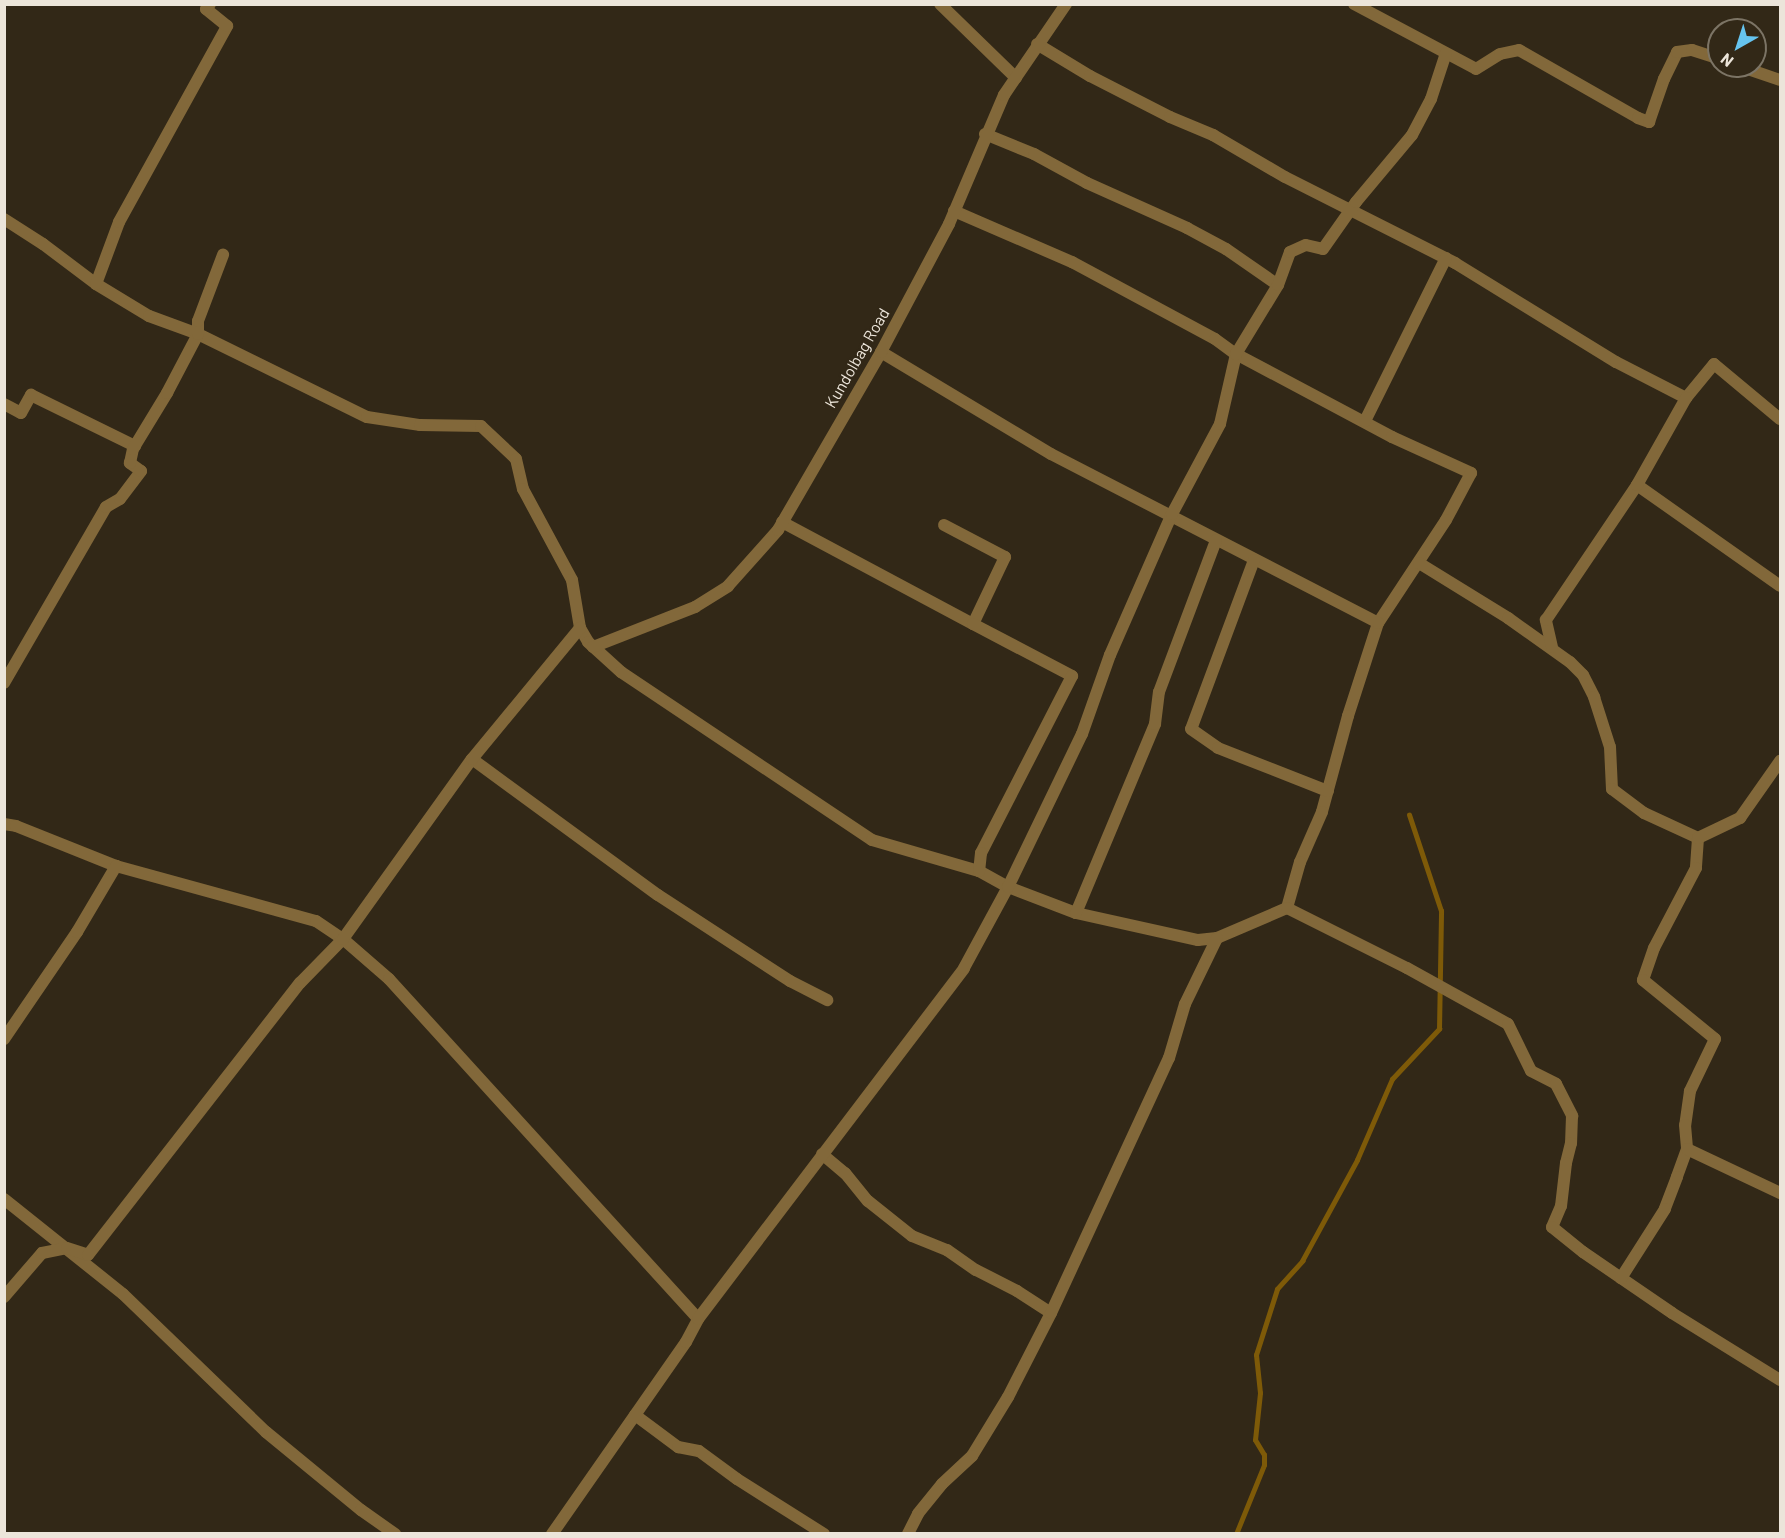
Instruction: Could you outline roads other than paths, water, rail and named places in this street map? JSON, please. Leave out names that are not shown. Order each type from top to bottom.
[{"type":"street","points":[[96,284],[119,222],[226,26],[206,9],[210,4]]},
{"type":"street","points":[[940,4],[1016,78]]},
{"type":"street","name":"Kundolbag Road","points":[[593,647],[695,607],[728,586],[782,522],[881,352],[954,210],[985,134],[1004,95],[1066,4]]},
{"type":"street","points":[[1354,4],[1476,69],[1500,54],[1519,50],[1628,113],[1649,122],[1664,79],[1677,52],[1692,50],[1707,55]]},
{"type":"street","points":[[1037,44],[1090,76],[1170,117],[1213,135],[1285,177],[1446,258],[1616,362],[1686,398]]},
{"type":"street","points":[[552,1533],[686,1342],[698,1319],[964,968],[1008,887],[1082,734],[1110,655],[1172,514],[1220,424],[1236,354],[1278,285],[1290,252],[1306,245],[1323,249],[1351,210],[1412,135],[1431,99],[1446,53]]},
{"type":"street","points":[[985,134],[1034,154],[1087,183],[1186,228],[1226,249],[1278,285]]},
{"type":"street","points":[[954,210],[1072,262],[1215,339],[1236,354],[1365,422],[1471,473],[1419,562],[1378,623],[1322,812],[1300,862],[1287,908]]},
{"type":"street","points":[[4,219],[43,244],[96,284],[149,315],[198,334],[367,417],[420,425],[481,426],[516,459],[523,489],[572,580],[580,628],[593,647],[621,672],[872,840],[979,871],[1008,887],[1076,913],[1198,940],[1217,938],[1287,908],[1407,968],[1508,1024],[1531,1071],[1556,1084],[1572,1116],[1571,1143],[1566,1163],[1561,1206],[1552,1227],[1621,1278],[1780,1380]]},
{"type":"street","points":[[4,683],[106,507],[120,499],[141,471],[130,463],[135,446],[167,393],[198,334],[198,321],[223,255]]},
{"type":"street","points":[[1365,422],[1446,258]]},
{"type":"street","points":[[881,352],[1051,454],[1172,514],[1216,540],[1378,623]]},
{"type":"street","points":[[1552,647],[1546,620],[1636,485],[1686,398],[1714,364],[1780,420]]},
{"type":"street","points":[[4,404],[21,413],[31,395],[135,446]]},
{"type":"street","points":[[1636,485],[1780,586]]},
{"type":"street","points":[[782,522],[1072,676],[981,853],[979,871]]},
{"type":"street","points":[[944,525],[1005,557],[973,624]]},
{"type":"street","points":[[1076,913],[1155,724],[1159,692],[1216,540]]},
{"type":"street","points":[[1254,560],[1191,729],[1218,748],[1328,790]]},
{"type":"street","points":[[1419,562],[1552,647],[1582,675],[1594,697],[1610,747],[1612,789],[1644,813],[1698,838]]},
{"type":"street","points":[[4,1297],[42,1253],[67,1248],[88,1256],[300,983],[343,939],[472,759],[580,628]]},
{"type":"street","points":[[472,759],[658,896],[790,981],[827,1000]]},
{"type":"street","points":[[1698,838],[1740,818],[1780,760]]},
{"type":"street","points":[[4,824],[16,826],[116,866],[316,921],[343,939],[389,979],[698,1319]]},
{"type":"street","points":[[1621,1278],[1665,1209],[1687,1149],[1685,1125],[1690,1091],[1715,1039],[1643,980],[1654,948],[1696,868],[1698,838]]},
{"type":"street","points":[[4,1039],[77,932],[116,866]]},
{"type":"street","points":[[908,1533],[918,1514],[942,1484],[972,1456],[1008,1397],[1052,1313],[1169,1058],[1185,1004],[1217,938]]},
{"type":"street","points":[[1687,1149],[1780,1193]]},
{"type":"street","points":[[822,1154],[845,1173],[868,1200],[912,1236],[947,1250],[976,1270],[1017,1291],[1052,1313]]},
{"type":"street","points":[[4,1198],[123,1294],[266,1432],[361,1510],[395,1533]]},
{"type":"street","points":[[635,1415],[678,1447],[699,1451],[737,1479],[824,1533]]},
{"type":"waterway","points":[[1236,1534],[1264,1465],[1264,1455],[1255,1440],[1260,1393],[1256,1355],[1277,1289],[1302,1261],[1357,1160],[1392,1079],[1439,1029],[1441,911],[1409,815]]}]
